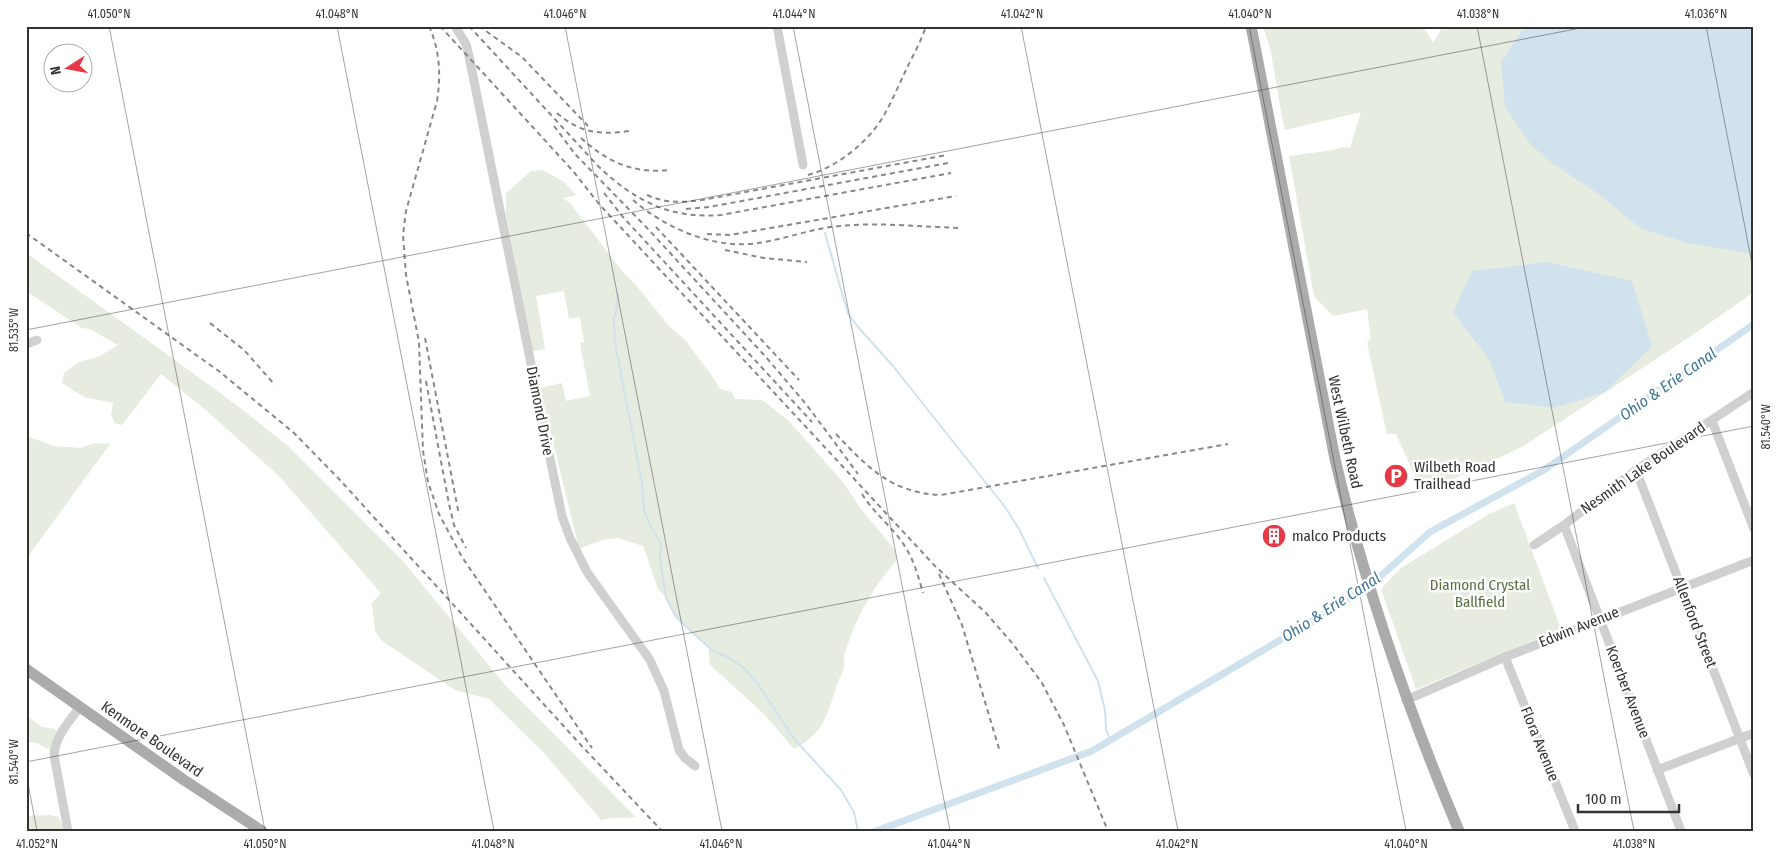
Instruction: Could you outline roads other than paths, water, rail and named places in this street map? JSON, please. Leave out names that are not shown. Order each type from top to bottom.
[{"type":"main road","name":"West Wilbeth Road","points":[[1251,26],[1335,460],[1347,513],[1406,700],[1459,831]]},
{"type":"main road","name":"Kenmore Boulevard","points":[[26,669],[184,780],[262,831]]},
{"type":"street","name":"Diamond Drive","points":[[455,26],[468,51],[565,528],[588,572],[650,660],[664,691],[679,750],[684,758],[695,766]]},
{"type":"street","points":[[778,26],[803,165]]},
{"type":"street","points":[[26,344],[37,340]]},
{"type":"street","name":"Nesmith Lake Boulevard","points":[[1534,545],[1564,525],[1636,470],[1754,392]]},
{"type":"street","points":[[1712,420],[1754,529]]},
{"type":"street","name":"Allenford Street","points":[[1636,470],[1754,775]]},
{"type":"street","name":"Koerber Avenue","points":[[1564,525],[1681,831]]},
{"type":"street","name":"Edwin Avenue","points":[[1406,700],[1505,656],[1754,560]]},
{"type":"street","name":"Flora Avenue","points":[[1505,656],[1575,831]]},
{"type":"street","points":[[68,831],[55,764],[54,749],[68,722],[80,706]]},
{"type":"street","points":[[1658,770],[1754,733]]},
{"type":"water","points":[[1531,26],[1754,26],[1754,254],[1688,243],[1642,229],[1593,190],[1552,163],[1531,145],[1505,107],[1501,62],[1521,32]]},
{"type":"water","points":[[1547,262],[1632,281],[1652,346],[1605,392],[1554,408],[1505,402],[1489,359],[1453,312],[1472,271]]},
{"type":"waterway","points":[[825,233],[848,314],[893,366],[1005,507],[1019,529],[1038,568]]},
{"type":"waterway","points":[[618,294],[614,318],[615,343],[642,483],[644,509],[649,524],[661,543],[660,557],[666,598],[676,617],[695,635],[712,650],[743,667],[756,681],[795,740],[841,790],[854,812],[858,831]]},
{"type":"waterway","name":"Ohio & Erie Canal","points":[[876,831],[1092,751],[1338,606],[1383,574],[1430,532],[1544,470],[1754,324]]},
{"type":"waterway","points":[[1044,578],[1098,681],[1105,710],[1106,729],[1110,740]]},
{"type":"railway","points":[[429,26],[433,35],[439,72],[437,101],[406,211],[403,235],[406,275],[419,342],[423,451],[428,482],[439,514],[462,557],[592,748]]},
{"type":"railway","points":[[440,26],[573,171],[599,204],[935,566],[986,613],[1013,644],[1042,683],[1064,725],[1108,831]]},
{"type":"railway","points":[[469,26],[599,167],[612,179],[640,198],[669,211],[685,214],[721,215],[951,173]]},
{"type":"railway","points":[[479,26],[522,57],[588,126]]},
{"type":"railway","points":[[808,175],[840,160],[869,136],[892,101],[926,26]]},
{"type":"railway","points":[[557,113],[565,120],[582,129],[608,133],[629,131]]},
{"type":"railway","points":[[554,126],[575,154],[648,229],[765,356],[806,404],[858,474]]},
{"type":"railway","points":[[581,138],[611,160],[644,170],[669,170]]},
{"type":"railway","points":[[647,195],[660,200],[688,202],[947,155]]},
{"type":"railway","points":[[686,209],[709,207],[948,163]]},
{"type":"railway","points":[[604,193],[623,217],[812,422]]},
{"type":"railway","points":[[707,234],[730,235],[956,196]]},
{"type":"railway","points":[[633,200],[660,220],[675,228],[691,235],[725,243],[758,243],[830,227],[855,225],[962,228]]},
{"type":"railway","points":[[656,227],[799,380]]},
{"type":"railway","points":[[26,233],[220,372],[294,433],[340,480],[579,743],[662,831]]},
{"type":"railway","points":[[725,250],[764,258],[807,262]]},
{"type":"railway","points":[[210,323],[244,350],[275,385]]},
{"type":"railway","points":[[425,338],[459,515]]},
{"type":"railway","points":[[426,381],[454,525],[466,548]]},
{"type":"railway","points":[[836,434],[870,468],[895,484],[924,493],[941,495],[1228,444]]},
{"type":"railway","points":[[862,494],[906,548],[915,566],[923,593]]},
{"type":"railway","points":[[939,574],[962,625],[1000,752]]},
{"type":"place","name":"Wilbeth Road Trailhead","points":[[1396,476]]},
{"type":"place","name":"malco Products","points":[[1274,536]]},
{"type":"park label","name":"Diamond Crystal Ballfield","points":[[1480,594]]}]
